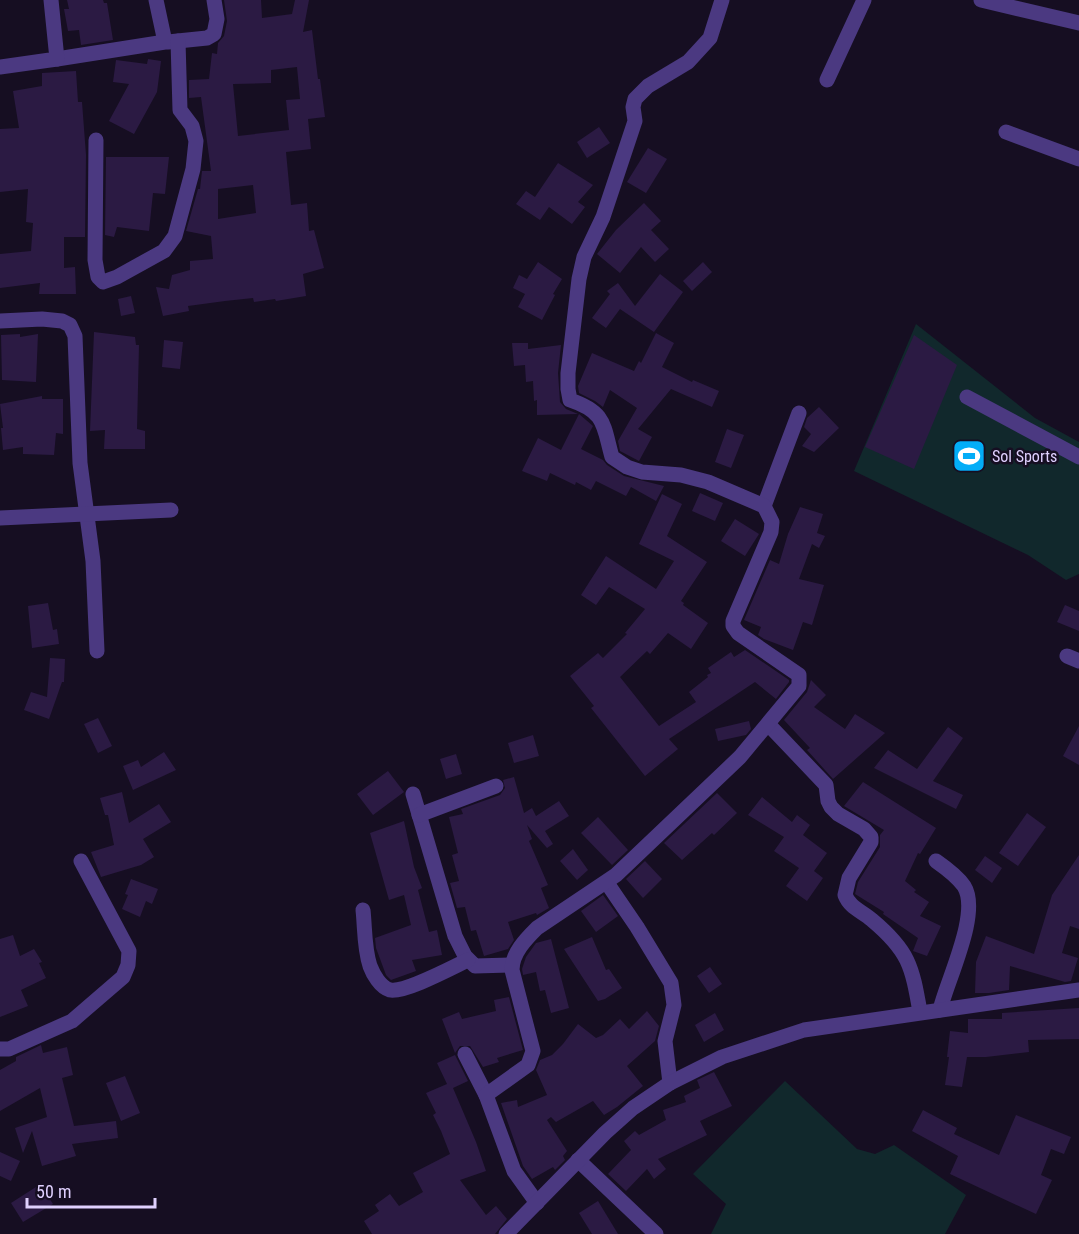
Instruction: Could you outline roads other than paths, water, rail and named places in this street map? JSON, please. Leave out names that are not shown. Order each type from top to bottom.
[{"type":"street","points":[[51,0],[57,59]]},
{"type":"street","points":[[96,140],[95,260],[98,277],[103,282],[117,277],[164,251],[175,236],[193,169],[196,141],[192,126],[180,110],[171,42],[156,0]]},
{"type":"street","points":[[0,67],[207,38],[214,34],[217,19],[214,0]]},
{"type":"street","points":[[486,1095],[528,1065],[533,1051],[512,965],[512,960],[526,938],[537,928],[607,883],[740,757],[799,686],[799,675],[738,633],[733,626],[733,621],[771,532],[772,522],[764,506],[708,482],[681,475],[648,473],[627,467],[612,457],[599,415],[589,407],[570,400],[568,389],[579,279],[584,257],[603,217],[635,121],[633,107],[635,99],[648,86],[688,62],[710,38],[722,0]]},
{"type":"street","points":[[827,80],[864,0]]},
{"type":"street","points":[[981,0],[1079,23]]},
{"type":"street","points":[[1006,132],[1079,159]]},
{"type":"street","points":[[0,321],[53,320],[67,324],[73,331],[80,463],[93,561],[97,651]]},
{"type":"street","points":[[967,397],[1079,457]]},
{"type":"street","points":[[764,506],[799,412]]},
{"type":"street","points":[[0,518],[171,510]]},
{"type":"street","points":[[768,724],[826,785],[831,807],[838,814],[864,829],[871,837],[871,842],[849,878],[844,895],[852,906],[881,928],[904,952],[914,973],[920,1012]]},
{"type":"street","points":[[419,815],[495,786]]},
{"type":"street","points":[[413,794],[455,936],[468,960],[475,966],[512,965]]},
{"type":"street","points":[[0,1049],[9,1049],[72,1021],[123,976],[128,965],[129,951],[81,861]]},
{"type":"street","points":[[936,861],[963,885],[970,910],[965,933],[940,1010]]},
{"type":"street","points":[[607,883],[671,983],[674,1005],[665,1041],[670,1083]]},
{"type":"street","points":[[363,910],[370,967],[381,985],[386,988],[396,990],[413,985],[468,960]]},
{"type":"street","points":[[506,1234],[605,1133],[633,1108],[670,1083],[722,1057],[804,1030],[1079,990]]},
{"type":"street","points":[[465,1054],[486,1095],[514,1171],[537,1203]]},
{"type":"street","points":[[578,1160],[656,1234]]},
{"type":"place","name":"Sol Sports","points":[[969,456]]}]
